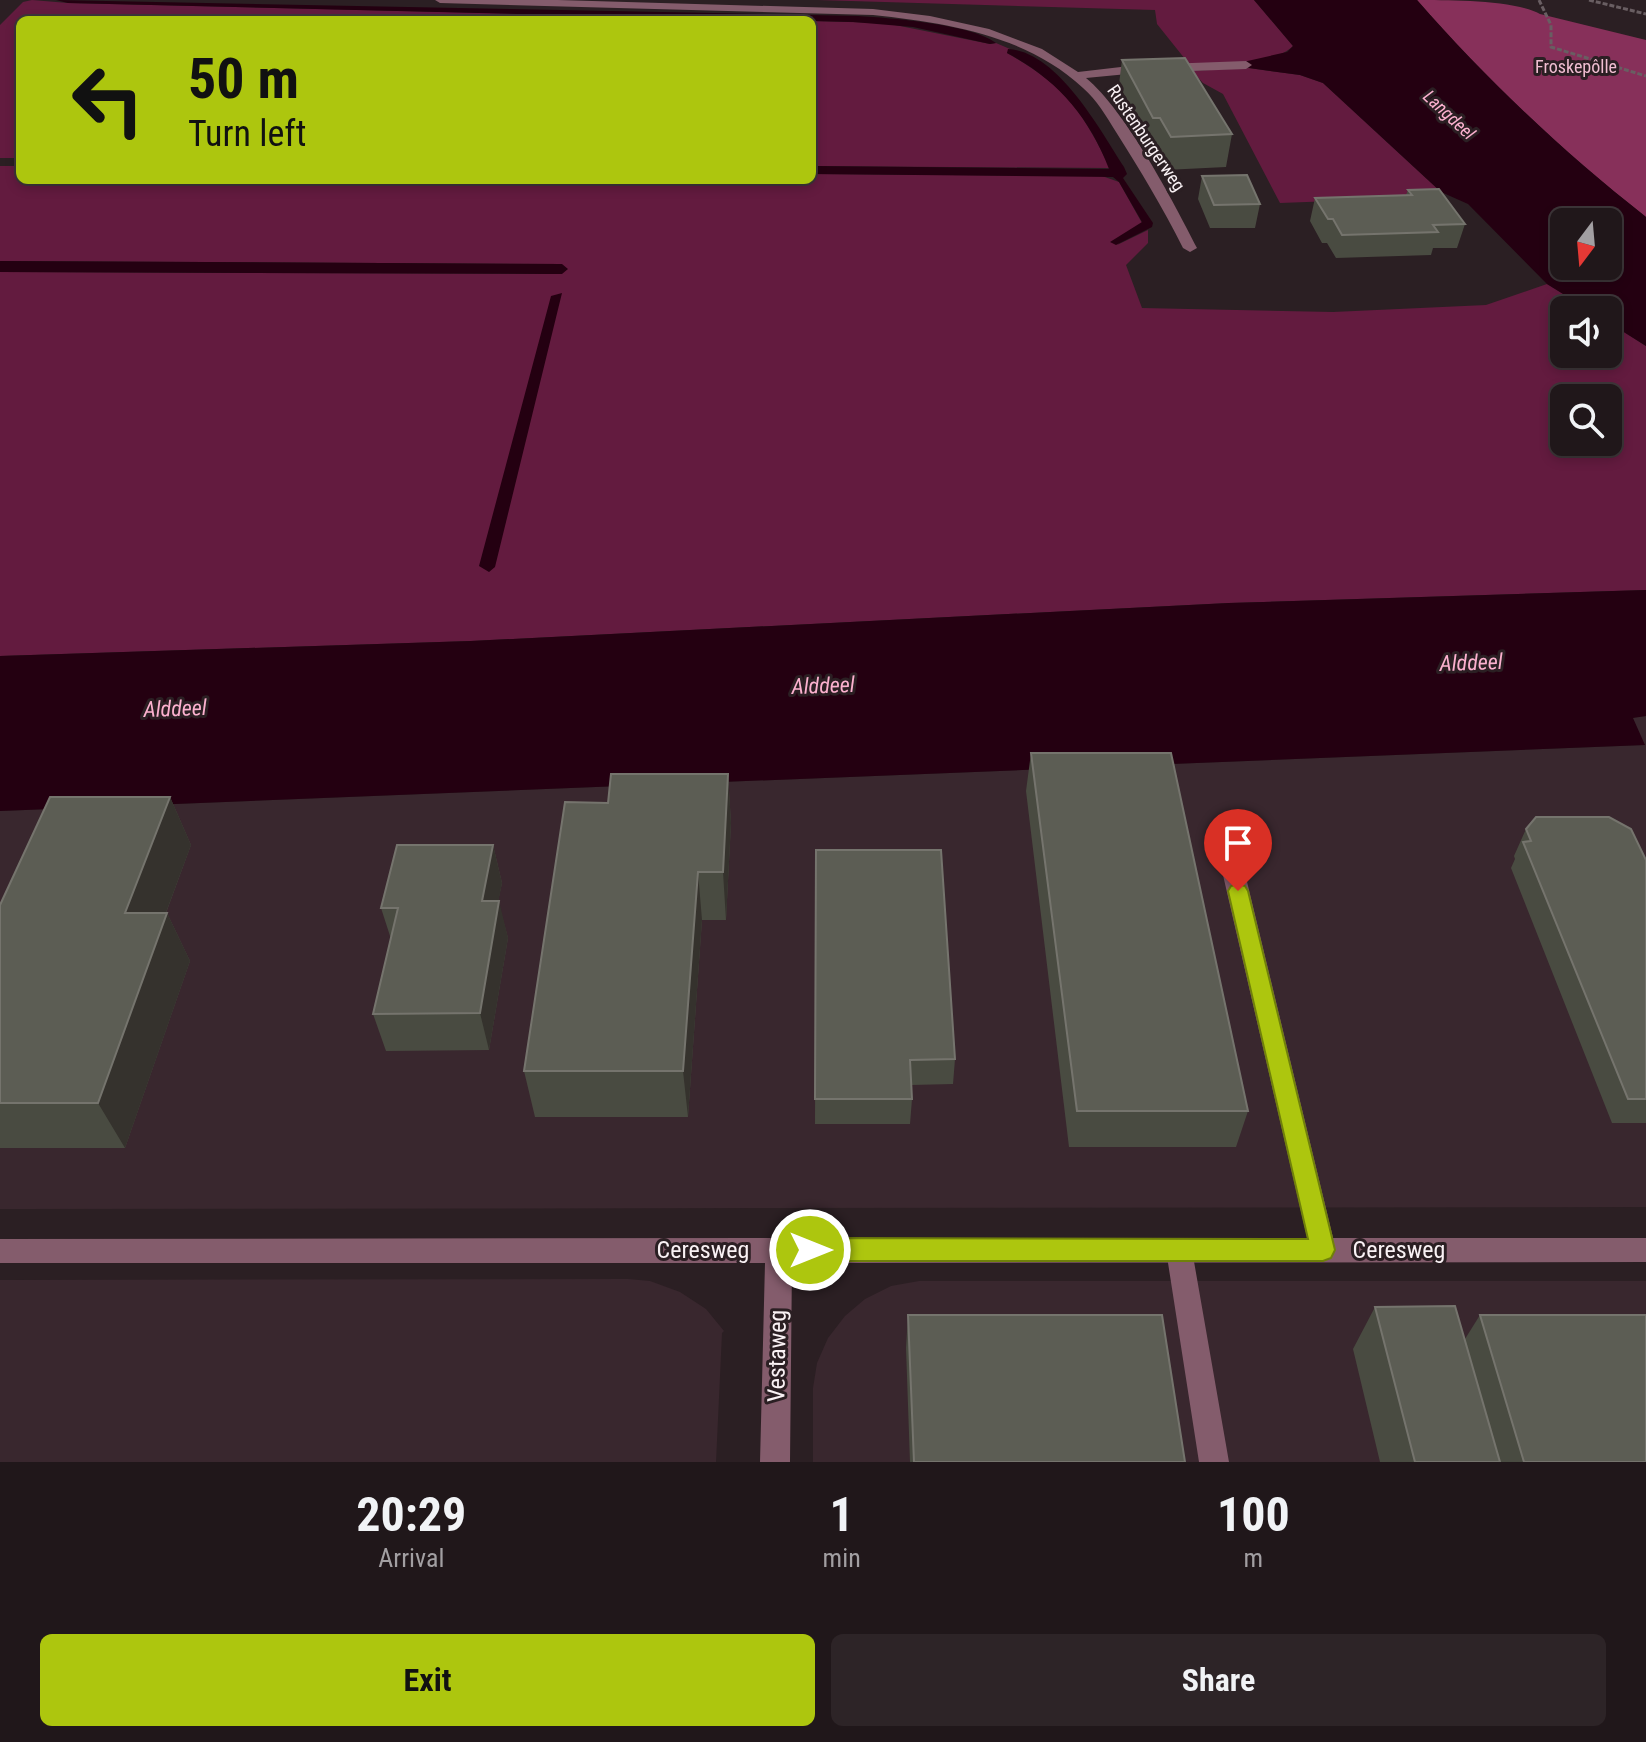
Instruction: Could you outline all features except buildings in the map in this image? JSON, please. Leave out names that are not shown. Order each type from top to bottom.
[{"type":"street","name":"Rustenburgerweg","points":[[440,0],[807,9],[915,16],[995,34],[1047,55],[1097,95],[1162,190],[1190,248]]},
{"type":"street","points":[[1076,76],[1138,69],[1246,65]]},
{"type":"street","points":[[1224,832],[1323,1250]]},
{"type":"street","name":"Vestaweg","points":[[775,1462],[779,1250]]},
{"type":"street","points":[[1179,1250],[1214,1462]]},
{"type":"street","name":"Ceresweg","points":[[0,1251],[1646,1250]]},
{"type":"path","points":[[1539,0],[1551,25],[1551,47],[1646,76]]},
{"type":"path","points":[[1589,0],[1646,14]]},
{"type":"shaded area","points":[[817,0],[1254,0],[1293,46],[1259,60],[1189,64],[1157,24],[1155,10]]},
{"type":"shaded area","points":[[23,2],[619,16],[16,16],[16,158],[0,158],[0,25]]},
{"type":"shaded area","points":[[816,21],[885,23],[996,43],[1010,49],[1007,53],[1043,76],[1069,101],[1090,130],[1110,168],[816,166]]},
{"type":"shaded area","points":[[1249,68],[1300,75],[1323,83],[1441,192],[1387,199],[1280,203],[1223,94],[1203,83],[1192,71]]},
{"type":"shaded area","points":[[0,166],[16,166],[16,184],[816,184],[816,174],[1102,176],[1119,182],[1142,223],[1117,245],[1148,230],[1148,243],[1126,265],[1142,308],[1333,312],[1486,305],[1547,284],[1566,296],[1550,296],[1550,368],[1622,368],[1622,331],[1646,346],[1646,590],[1229,603],[471,641],[0,656],[0,272],[562,274],[562,264],[0,261]]},
{"type":"shaded area","points":[[1646,716],[1646,1207],[0,1209],[0,811],[1644,745],[1632,717]]},
{"type":"shaded area","points":[[0,1280],[650,1281],[680,1292],[706,1309],[724,1331],[716,1462],[0,1462]]},
{"type":"shaded area","points":[[919,1281],[1646,1281],[1646,1462],[813,1462],[813,1388],[817,1363],[828,1338],[845,1316],[865,1299],[891,1286]]},
{"type":"green space","name":"Froskepôlle","points":[[1417,0],[1515,6],[1646,40],[1646,217],[1526,114]]},
{"type":"water","points":[[56,0],[858,16],[950,27],[984,36],[996,43],[913,27],[816,21],[816,16],[605,16],[68,3]]},
{"type":"water","name":"Langdeel","points":[[1254,0],[1417,0],[1526,114],[1646,217],[1646,346],[1622,331],[1622,296],[1566,296],[1547,284],[1468,204],[1441,192],[1323,83],[1300,75],[1249,68],[1243,62],[1287,52],[1293,46]]},
{"type":"water","points":[[1008,49],[1026,53],[1044,64],[1076,95],[1124,167],[1127,174],[1123,178],[1153,223],[1152,227],[1116,245],[1110,242],[1142,222],[1113,177],[816,174],[816,166],[1109,169],[1092,132],[1069,101],[1041,75],[1007,53]]},
{"type":"water","points":[[0,261],[562,264],[568,269],[562,274],[0,272]]},
{"type":"water","points":[[562,293],[495,567],[489,572],[479,566],[551,296]]},
{"type":"water","name":"Alddeel","points":[[1646,590],[1646,716],[1633,718],[1645,745],[0,811],[0,656],[471,641],[1229,603]]},
{"type":"route","points":[[810,1250],[1323,1250],[1238,891]]}]
